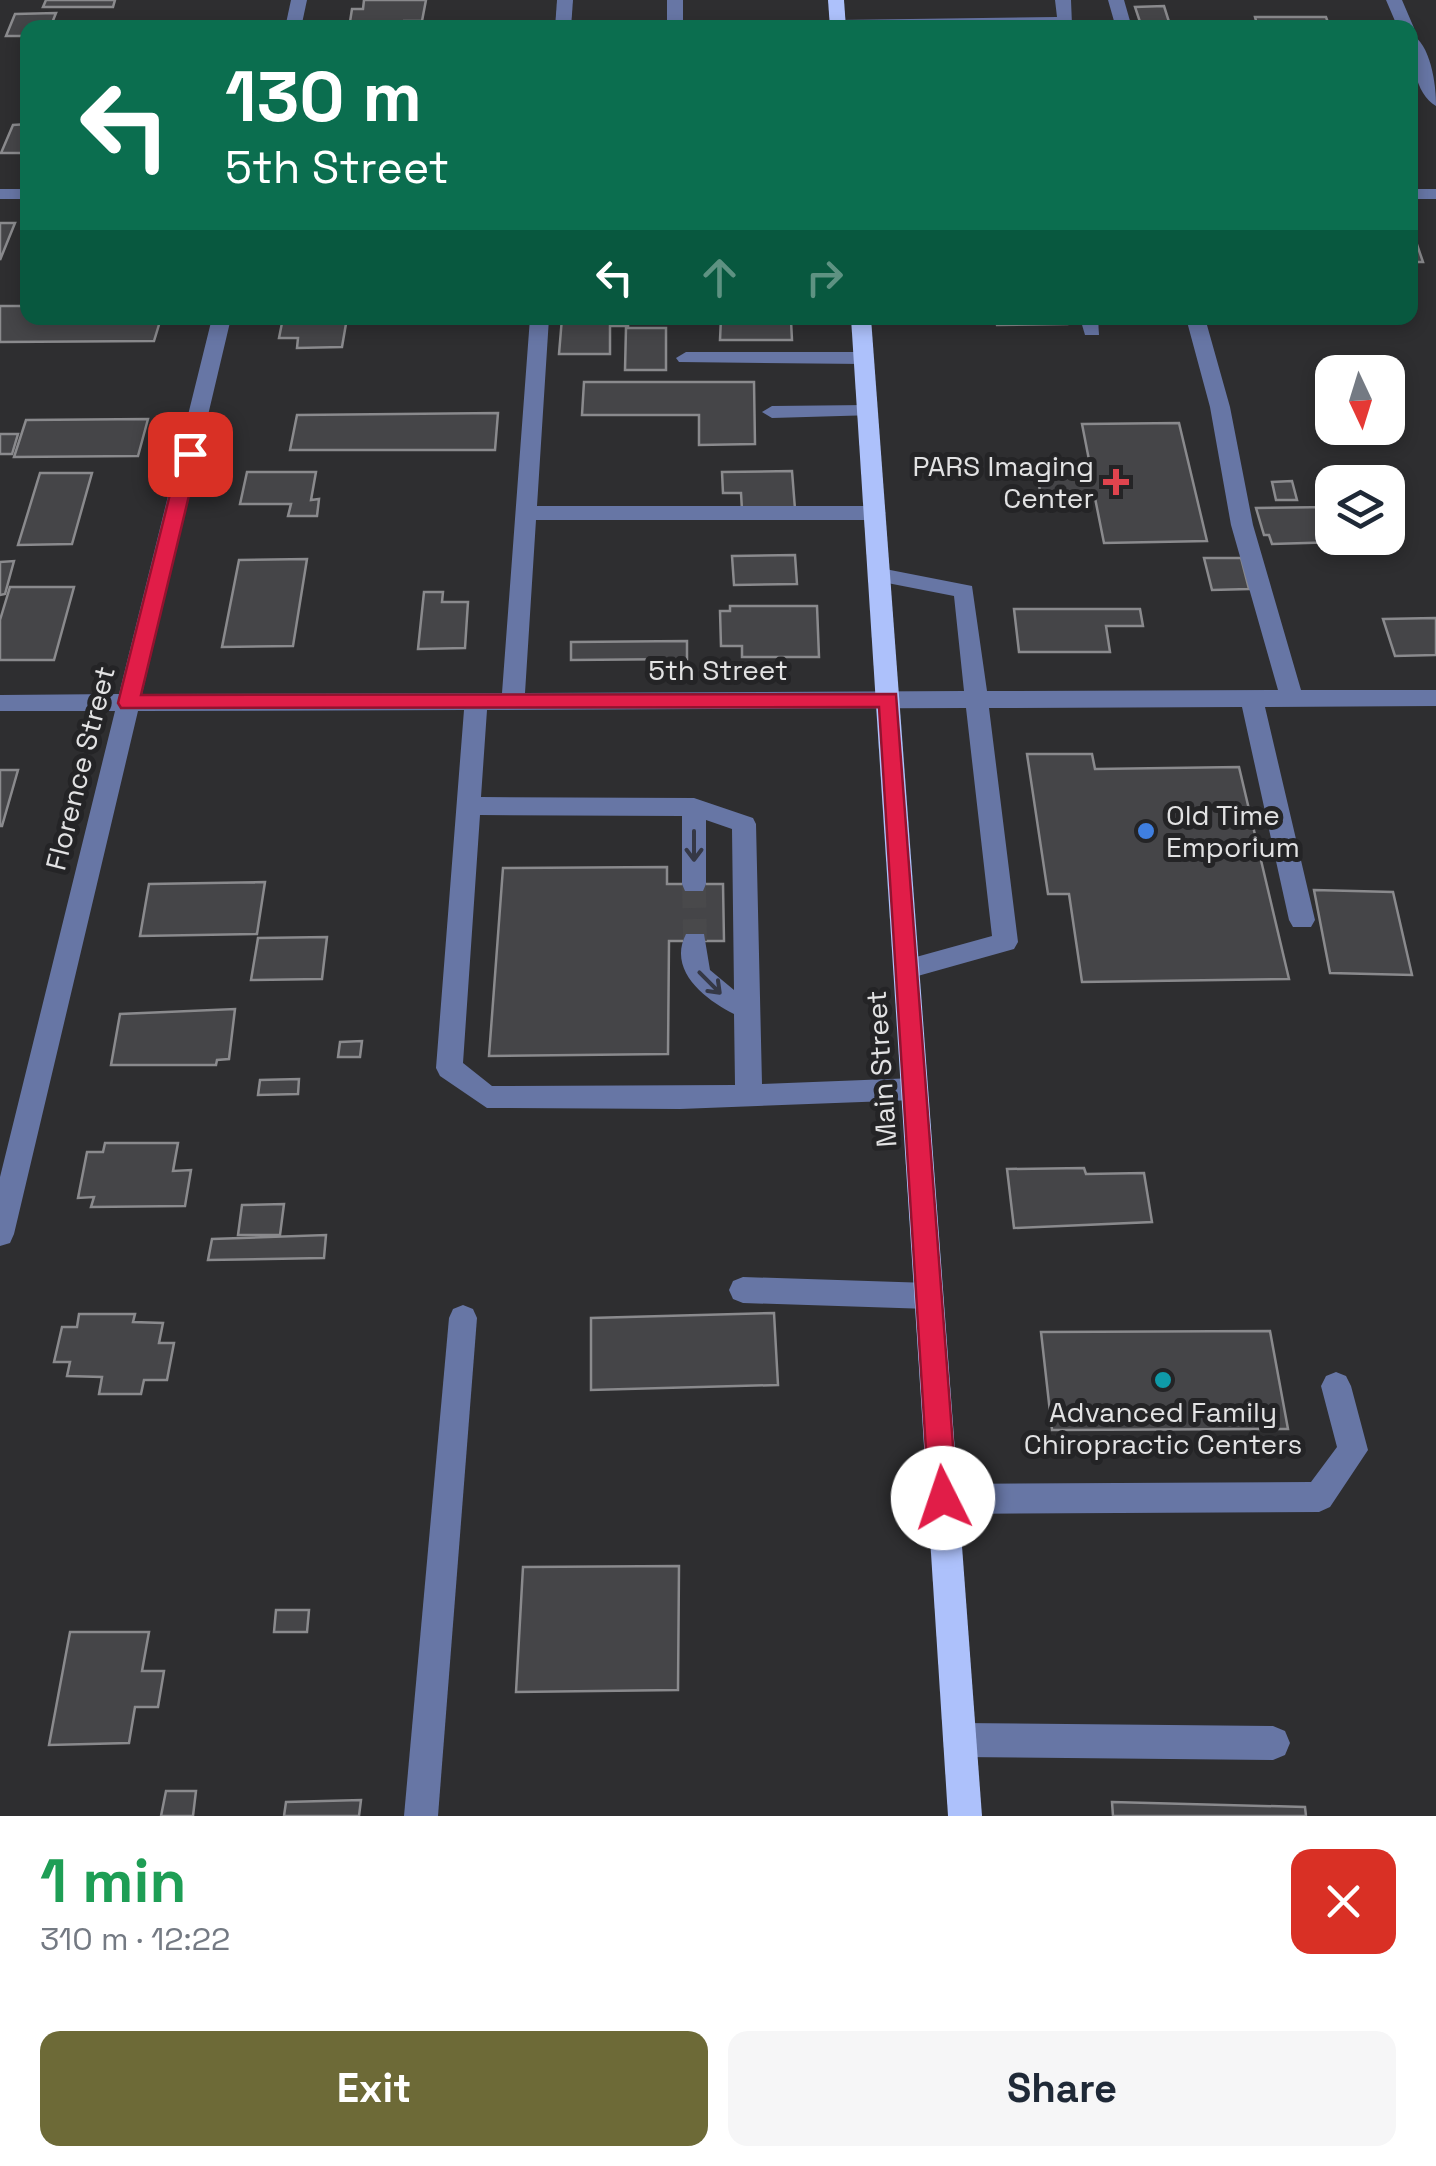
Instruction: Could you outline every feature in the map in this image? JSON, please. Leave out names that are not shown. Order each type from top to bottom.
[{"type":"main road","name":"Main Street","points":[[862,325],[965,1816]]},
{"type":"street","points":[[1418,57],[1436,101]]},
{"type":"street","name":"Florence Street","points":[[0,1234],[219,325]]},
{"type":"street","points":[[513,701],[539,325]]},
{"type":"street","points":[[1198,325],[1220,407],[1242,524],[1292,698]]},
{"type":"street","points":[[686,358],[864,358]]},
{"type":"street","points":[[772,412],[868,410]]},
{"type":"street","points":[[527,513],[875,513]]},
{"type":"street","points":[[880,575],[964,591],[1004,942],[907,969]]},
{"type":"street","points":[[1251,698],[1302,920]]},
{"type":"street","name":"5th Street","points":[[0,703],[1436,698]]},
{"type":"street","points":[[476,701],[448,1068],[487,1096],[915,1089]]},
{"type":"street","points":[[468,806],[694,807],[744,824],[749,1094]]},
{"type":"street","points":[[694,807],[694,884]]},
{"type":"street","points":[[695,941],[698,974],[722,996],[749,1009]]},
{"type":"street","points":[[743,1290],[930,1296]]},
{"type":"street","points":[[421,1816],[463,1318]]},
{"type":"street","points":[[943,1498],[1319,1498],[1353,1450],[1336,1386]]},
{"type":"street","points":[[960,1740],[1273,1743]]},
{"type":"building","points":[[46,0],[115,0],[113,7],[43,7]]},
{"type":"building","points":[[364,0],[426,0],[422,20],[350,20],[352,9],[363,9]]},
{"type":"building","points":[[1164,6],[1168,20],[1139,20],[1135,7]]},
{"type":"building","points":[[56,13],[53,20],[20,20],[20,36],[6,36],[15,14]]},
{"type":"building","points":[[1255,17],[1327,20],[1256,20]]},
{"type":"building","points":[[13,125],[20,125],[20,153],[1,153]]},
{"type":"building","points":[[0,223],[15,223],[0,260]]},
{"type":"building","points":[[0,306],[20,306],[20,325],[159,325],[154,341],[0,342]]},
{"type":"building","points":[[282,325],[346,325],[342,347],[297,348],[298,338],[279,338]]},
{"type":"building","points":[[561,325],[628,325],[610,326],[610,354],[559,354]]},
{"type":"building","points":[[721,325],[791,325],[792,340],[720,340]]},
{"type":"building","points":[[626,328],[666,328],[666,370],[625,370]]},
{"type":"building","points":[[584,382],[754,382],[755,444],[699,445],[699,415],[582,415]]},
{"type":"building","points":[[498,413],[495,450],[290,450],[297,415]]},
{"type":"building","points":[[148,419],[138,456],[14,457],[26,420]]},
{"type":"building","name":"PARS Imaging Center","points":[[1179,423],[1207,541],[1104,543],[1095,498],[1041,498],[1036,466],[1090,465],[1082,424]]},
{"type":"building","points":[[0,434],[18,434],[12,454],[0,454]]},
{"type":"building","points":[[792,471],[795,509],[742,510],[741,493],[723,493],[722,472]]},
{"type":"building","points":[[247,472],[316,472],[311,500],[319,499],[317,516],[288,516],[291,504],[240,504]]},
{"type":"building","points":[[40,473],[92,473],[72,544],[18,545]]},
{"type":"building","points":[[1292,481],[1297,500],[1276,500],[1272,482]]},
{"type":"building","points":[[1315,507],[1315,543],[1272,544],[1269,535],[1264,535],[1256,508]]},
{"type":"building","points":[[795,555],[797,584],[734,585],[732,556]]},
{"type":"building","points":[[1204,558],[1241,558],[1249,589],[1212,590]]},
{"type":"building","points":[[307,559],[293,646],[222,647],[239,560]]},
{"type":"building","points":[[14,561],[5,594],[0,595],[0,562]]},
{"type":"building","points":[[10,587],[74,587],[54,660],[0,660],[0,620]]},
{"type":"building","points":[[424,592],[443,592],[442,602],[468,602],[465,648],[418,649]]},
{"type":"building","points":[[730,606],[817,606],[819,657],[742,657],[742,646],[721,646],[720,611],[730,611]]},
{"type":"building","points":[[1014,609],[1140,609],[1143,626],[1106,626],[1110,652],[1019,652]]},
{"type":"building","points":[[1436,618],[1436,655],[1395,656],[1383,619]]},
{"type":"building","points":[[687,641],[687,659],[571,660],[571,642]]},
{"type":"building","name":"Old Time Emporium","points":[[1027,754],[1092,754],[1095,769],[1239,767],[1289,979],[1082,982],[1069,894],[1048,894]]},
{"type":"building","points":[[0,770],[18,770],[2,826],[0,826]]},
{"type":"building","points":[[667,867],[667,884],[723,884],[724,941],[669,941],[668,1054],[489,1056],[503,868]]},
{"type":"building","points":[[265,882],[257,934],[140,936],[149,884]]},
{"type":"building","points":[[1314,890],[1393,892],[1412,975],[1330,973]]},
{"type":"building","points":[[327,937],[322,979],[251,980],[258,938]]},
{"type":"building","points":[[235,1009],[229,1059],[217,1060],[216,1065],[111,1065],[120,1014]]},
{"type":"building","points":[[362,1041],[360,1057],[338,1057],[340,1042]]},
{"type":"building","points":[[299,1079],[298,1094],[258,1095],[260,1080]]},
{"type":"building","points":[[105,1143],[178,1143],[173,1171],[191,1170],[185,1206],[91,1207],[94,1197],[78,1198],[87,1152],[103,1152]]},
{"type":"building","points":[[1084,1168],[1086,1174],[1144,1173],[1152,1222],[1014,1228],[1007,1169]]},
{"type":"building","points":[[284,1204],[280,1235],[238,1235],[242,1205]]},
{"type":"building","points":[[326,1235],[324,1258],[208,1260],[212,1239]]},
{"type":"building","points":[[774,1313],[778,1385],[591,1390],[591,1318]]},
{"type":"building","points":[[79,1314],[135,1314],[133,1322],[163,1323],[159,1343],[174,1343],[167,1380],[144,1380],[141,1394],[99,1394],[102,1377],[67,1376],[70,1362],[54,1362],[62,1327],[77,1327]]},
{"type":"building","name":"Advanced Family Chiropractic Centers","points":[[1270,1331],[1288,1429],[1052,1430],[1041,1332]]},
{"type":"building","points":[[679,1566],[678,1690],[516,1692],[523,1567]]},
{"type":"building","points":[[276,1610],[309,1610],[307,1632],[274,1632]]},
{"type":"building","points":[[70,1632],[149,1632],[142,1671],[164,1671],[158,1707],[135,1707],[129,1743],[49,1745]]},
{"type":"building","points":[[166,1791],[196,1791],[193,1816],[161,1816]]},
{"type":"building","points":[[361,1800],[359,1816],[284,1816],[286,1802]]},
{"type":"building","points":[[1112,1802],[1305,1807],[1306,1816],[1113,1816]]},
{"type":"tunnel","points":[[694,884],[695,941]]},
{"type":"place","name":"PARS Imaging Center","points":[[1116,482]]},
{"type":"place","name":"Old Time Emporium","points":[[1146,831]]},
{"type":"place","name":"Advanced Family Chiropractic Centers","points":[[1163,1380]]},
{"type":"route","points":[[190,454],[128,703],[889,700],[943,1498]]}]
